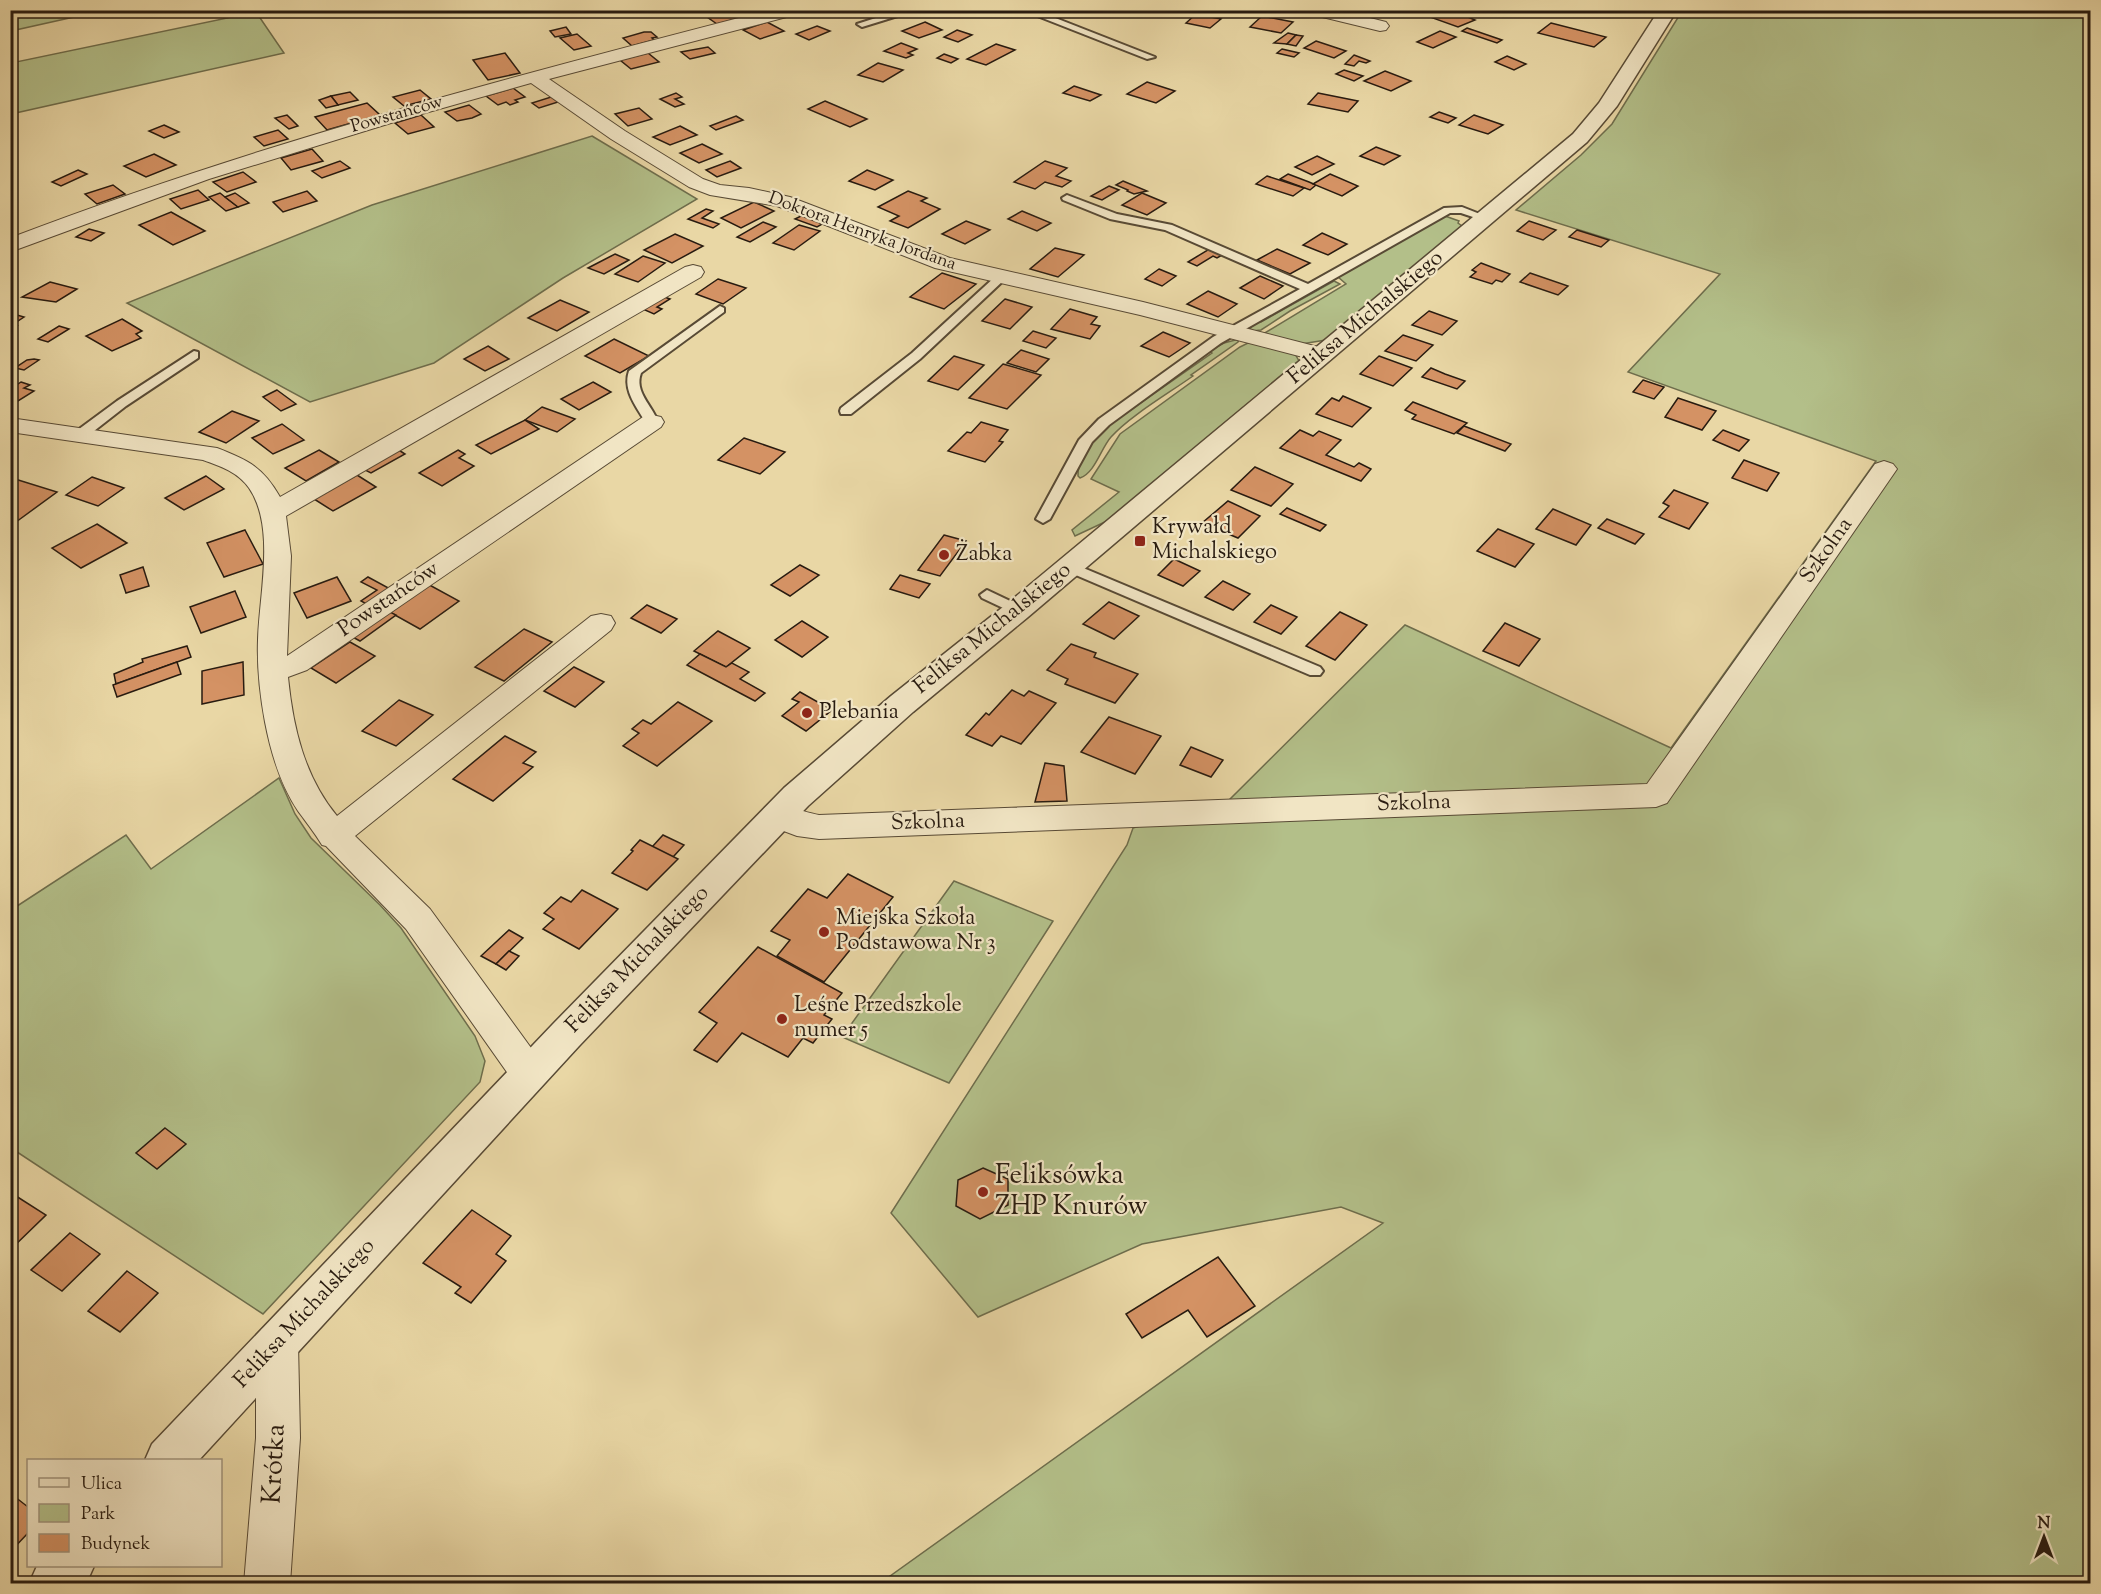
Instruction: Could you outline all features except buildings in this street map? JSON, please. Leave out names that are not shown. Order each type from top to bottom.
[{"type":"street","name":"Powstańców","points":[[10,246],[147,195],[302,142],[534,77],[792,10]]},
{"type":"street","points":[[1316,10],[1380,26]]},
{"type":"street","name":"Feliksa Michalskiego","points":[[170,1459],[529,1074],[776,816],[848,750],[1563,153],[1592,126],[1611,101],[1668,10]]},
{"type":"street","name":"Doktora Henryka Jordana","points":[[534,77],[618,135],[702,186],[717,191],[749,194],[783,201],[934,261],[1134,307],[1322,355]]},
{"type":"street","points":[[274,511],[693,272]]},
{"type":"street","name":"Powstańców","points":[[273,672],[297,663],[652,422]]},
{"type":"street","points":[[10,425],[201,452],[235,461],[253,476],[274,511],[277,557],[272,625],[273,672],[280,721],[291,765],[314,811],[333,836],[392,891],[417,919],[529,1074]]},
{"type":"street","name":"Szkolna","points":[[776,816],[797,824],[819,827],[1656,795],[1884,469]]},
{"type":"street","points":[[333,836],[601,623]]},
{"type":"street","name":"Krótka","points":[[267,1584],[278,1438],[277,1343]]},
{"type":"street","points":[[53,1584],[69,1567]]},
{"type":"lane","points":[[862,24],[914,10]]},
{"type":"lane","points":[[1026,10],[1150,57]]},
{"type":"lane","points":[[1067,198],[1114,217],[1168,227],[1308,288]]},
{"type":"lane","points":[[1043,519],[1086,440],[1094,430],[1150,387],[1231,332],[1448,210],[1454,209],[1485,218]]},
{"type":"lane","points":[[846,411],[916,356],[1000,278]]},
{"type":"lane","points":[[652,422],[650,414],[633,391],[631,383],[635,371],[720,310]]},
{"type":"lane","points":[[80,435],[112,409],[136,396],[194,355]]},
{"type":"lane","points":[[1069,567],[1315,671]]},
{"type":"lane","points":[[987,595],[1018,610]]},
{"type":"green space","points":[[10,11],[27,11],[24,15],[45,11],[101,11],[11,31]]},
{"type":"green space","points":[[1682,11],[2090,11],[2090,1583],[879,1584],[1383,1223],[1341,1207],[1142,1244],[978,1317],[891,1213],[1127,845],[1133,828],[1229,800],[1405,625],[1671,748],[1876,461],[1628,372],[1720,274],[1516,210],[1581,155],[1612,124]]},
{"type":"green space","points":[[256,12],[284,53],[11,114],[11,63]]},
{"type":"green space","points":[[592,136],[697,199],[563,278],[434,363],[310,402],[127,303],[372,205]]},
{"type":"green space","points":[[1445,216],[1459,221],[1458,223],[1462,226],[1326,340],[1301,344],[1263,334],[1346,284],[1338,277]]},
{"type":"green space","points":[[1334,281],[1340,284],[1290,311],[1261,330],[1252,331],[1250,328],[1258,321],[1261,322]]},
{"type":"green space","points":[[1239,339],[1191,375],[1193,376],[1128,421],[1107,442],[1090,471],[1080,478],[1078,476],[1083,457],[1102,430],[1212,353],[1209,351],[1224,343]]},
{"type":"green space","points":[[1250,342],[1295,354],[1299,361],[1107,521],[1075,536],[1072,530],[1119,492],[1091,479],[1120,434]]},
{"type":"green space","points":[[279,778],[295,814],[311,838],[401,928],[475,1036],[485,1061],[480,1082],[263,1314],[11,1148],[11,910],[126,835],[151,869]]},
{"type":"green space","points":[[954,881],[1053,921],[949,1083],[842,1037]]},
{"type":"place","name":"Krywałd Michalskiego","points":[[1140,541]]},
{"type":"place","name":"Żabka","points":[[944,555]]},
{"type":"place","name":"Plebania","points":[[807,713]]},
{"type":"place","name":"Miejska Szkoła Podstawowa Nr 3","points":[[824,932]]},
{"type":"place","name":"Leśne Przedszkole numer 5","points":[[782,1019]]},
{"type":"place","name":"Feliksówka ZHP Knurów","points":[[983,1192]]}]
